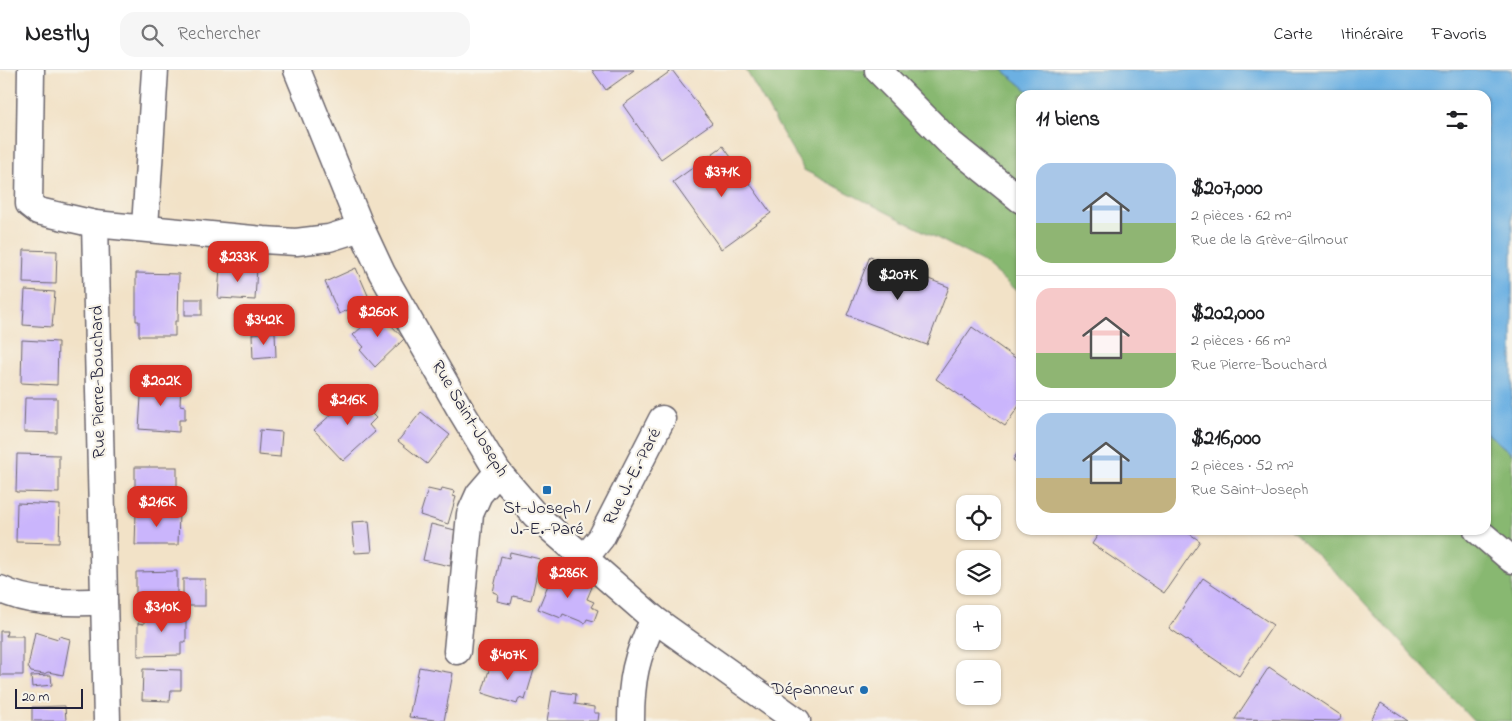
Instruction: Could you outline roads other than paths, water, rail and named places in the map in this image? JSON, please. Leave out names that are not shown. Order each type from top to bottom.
[{"type":"street","points":[[31,70],[29,204],[38,211],[95,224],[296,242],[329,238],[361,228]]},
{"type":"street","points":[[145,227],[155,70]]},
{"type":"street","name":"Rue Saint-Joseph","points":[[297,70],[361,228],[382,273],[498,472],[535,515],[654,618],[797,721]]},
{"type":"street","points":[[878,70],[949,142],[1016,196]]},
{"type":"street","name":"Rue Pierre-Bouchard","points":[[95,224],[107,721]]},
{"type":"street","name":"Rue J.-E.-Paré","points":[[584,559],[601,538],[662,419]]},
{"type":"street","points":[[457,651],[470,514],[479,494],[498,472]]},
{"type":"street","points":[[1483,535],[1512,560]]},
{"type":"street","points":[[0,589],[16,597],[56,602],[104,602]]},
{"type":"street","points":[[631,721],[631,687],[635,667],[641,645],[654,618]]},
{"type":"water","points":[[1003,70],[1512,70],[1512,454],[1491,436],[1491,90],[1027,90]]},
{"type":"place","name":"St-Joseph / J.-E.-Paré","points":[[547,490]]},
{"type":"place","name":"Dépanneur","points":[[864,690]]}]
